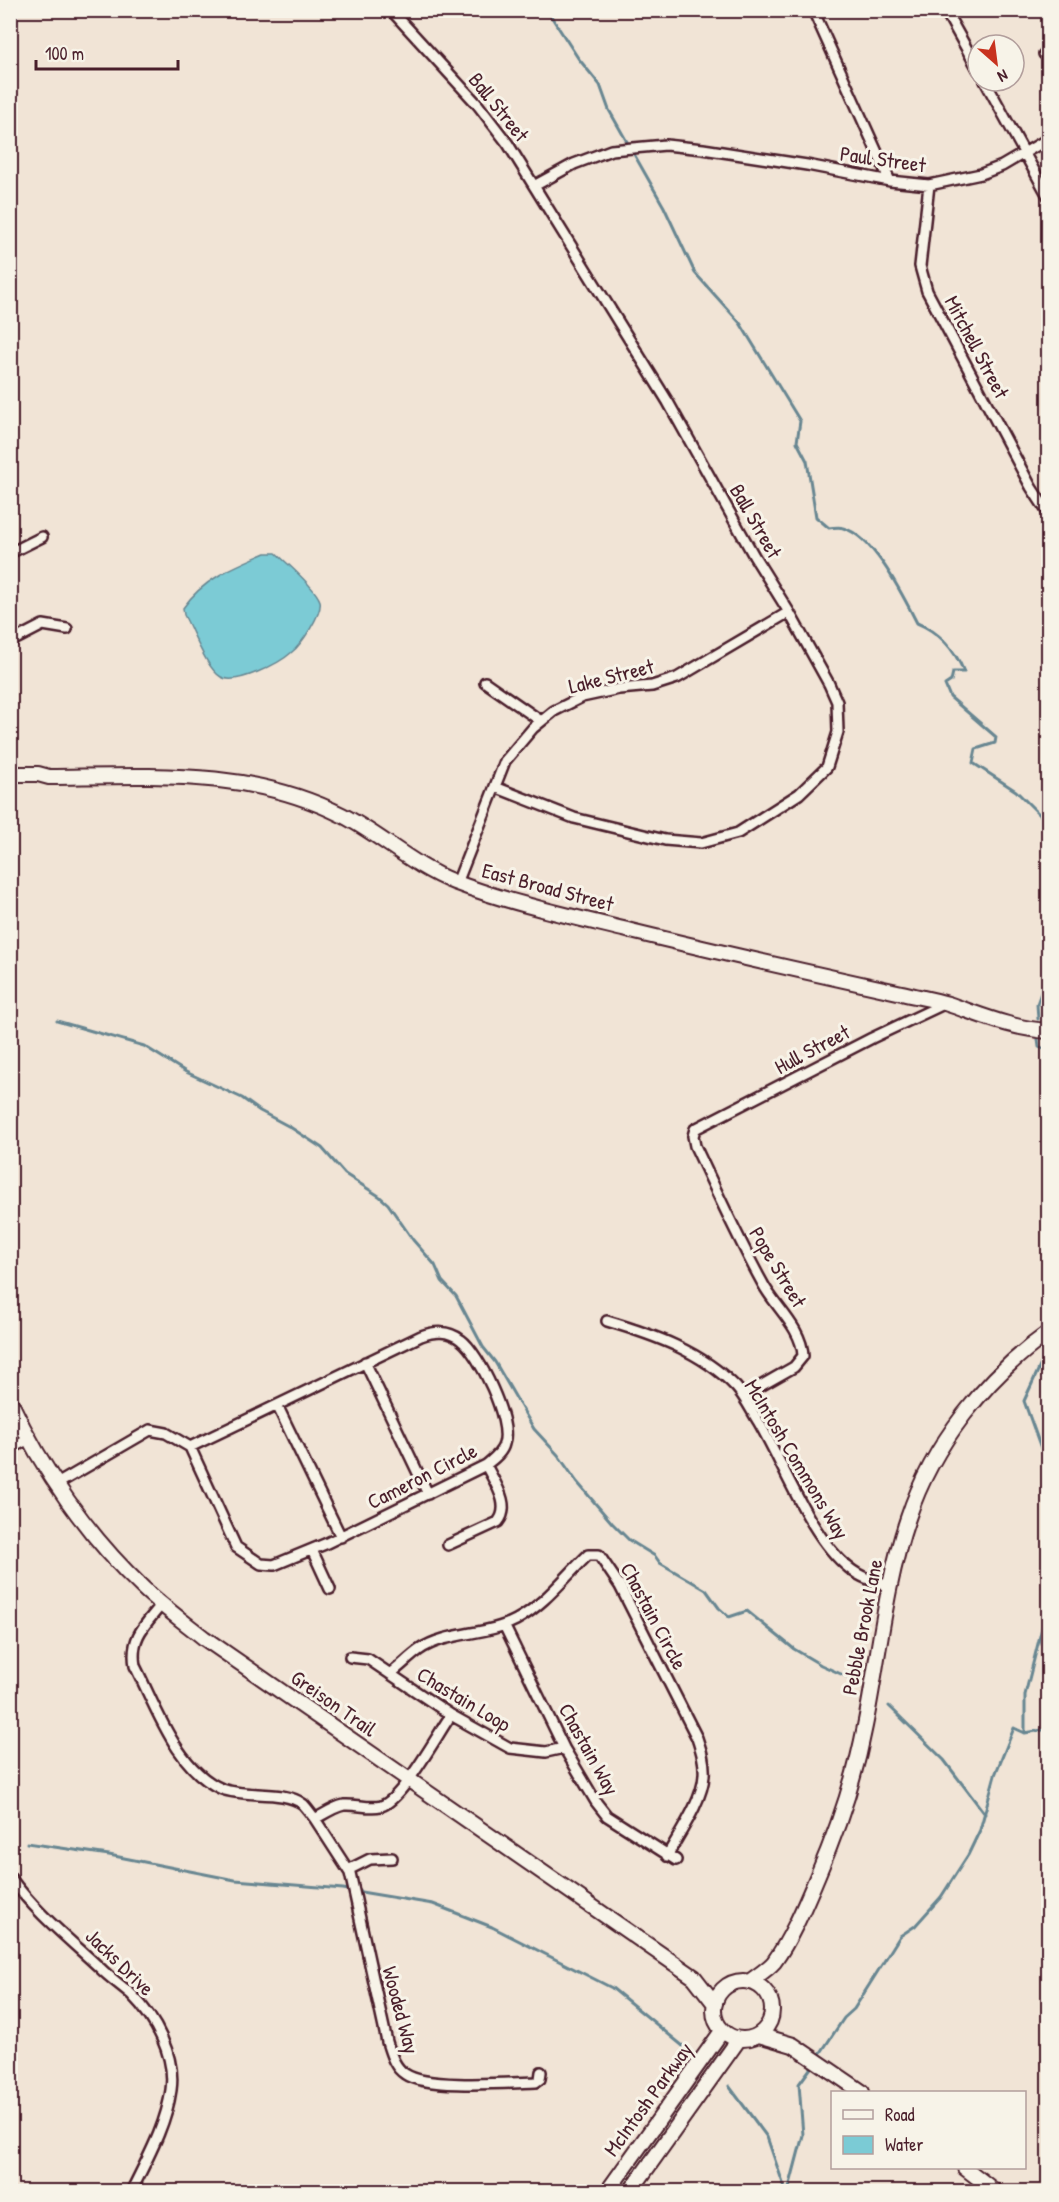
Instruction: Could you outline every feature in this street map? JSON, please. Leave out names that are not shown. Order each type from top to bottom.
[{"type":"street","name":"Ball Street","points":[[391,10],[478,105],[508,144],[668,402],[754,556],[789,612],[837,702],[838,732],[827,767],[799,794],[738,833],[701,843],[665,840],[574,818],[495,787]]},
{"type":"street","points":[[813,10],[890,181]]},
{"type":"street","points":[[945,10],[966,48]]},
{"type":"street","points":[[992,93],[1048,196]]},
{"type":"street","name":"Paul Street","points":[[534,186],[574,164],[611,150],[666,145],[807,165],[890,181],[929,185],[981,174],[1002,166],[1048,138]]},
{"type":"street","name":"Mitchell Street","points":[[929,185],[920,256],[921,276],[1016,458],[1048,513]]},
{"type":"street","points":[[10,553],[42,537]]},
{"type":"street","name":"Lake Street","points":[[457,883],[505,761],[541,721],[554,711],[582,697],[619,688],[652,686],[677,678],[789,612]]},
{"type":"street","points":[[10,642],[43,625],[67,629]]},
{"type":"street","points":[[485,682],[541,721]]},
{"type":"street","name":"East Broad Street","points":[[10,774],[38,774],[49,777],[178,776],[215,778],[264,786],[308,799],[342,815],[438,875],[457,883],[561,914],[750,960],[946,1003],[992,1020],[1048,1031]]},
{"type":"street","name":"East Broad Street","points":[[10,782],[38,781],[49,777]]},
{"type":"street","name":"Hull Street","points":[[695,1129],[872,1038],[946,1003]]},
{"type":"street","name":"Pope Street","points":[[695,1129],[693,1136],[695,1146],[742,1245],[764,1287],[796,1333],[803,1350],[803,1356],[794,1367],[743,1396]]},
{"type":"street","name":"McIntosh Commons Way","points":[[607,1321],[651,1334],[681,1347],[714,1368],[743,1396],[774,1448],[812,1523],[832,1554],[850,1570],[867,1579],[890,1586]]},
{"type":"street","name":"Cameron Circle","points":[[435,1331],[460,1338],[473,1350],[502,1411],[506,1428],[504,1444],[498,1455],[486,1465],[428,1494],[312,1550],[274,1565],[261,1564],[236,1547],[190,1447],[365,1362],[435,1331]]},
{"type":"street","name":"Pebble Brook Lane","points":[[749,1982],[773,1963],[798,1920],[843,1811],[865,1728],[890,1586],[908,1517],[921,1487],[943,1444],[974,1404],[1006,1368],[1048,1333]]},
{"type":"street","points":[[365,1362],[428,1494]]},
{"type":"street","name":"Greison Trail","points":[[10,1401],[14,1420],[29,1439],[57,1484],[108,1552],[144,1589],[204,1638],[693,1977],[715,2004]]},
{"type":"street","points":[[276,1405],[340,1537]]},
{"type":"street","points":[[57,1484],[150,1430],[166,1433],[190,1447]]},
{"type":"street","points":[[10,1449],[29,1439]]},
{"type":"street","points":[[448,1545],[498,1522],[503,1516],[504,1502],[486,1465]]},
{"type":"street","points":[[312,1550],[330,1589]]},
{"type":"street","name":"Chastain Circle","points":[[390,1674],[419,1650],[438,1642],[504,1625],[532,1610],[588,1556],[598,1555],[620,1586],[698,1738],[704,1761],[705,1777],[672,1858]]},
{"type":"street","name":"Wooded Way","points":[[162,1604],[135,1641],[133,1655],[135,1666],[185,1761],[199,1776],[221,1788],[244,1794],[288,1798],[303,1804],[315,1819],[348,1870],[353,1885],[387,2042],[397,2067],[406,2076],[436,2083],[536,2082],[540,2079],[541,2072]]},
{"type":"street","name":"Chastain Way","points":[[504,1625],[564,1748],[596,1802],[607,1815],[672,1858]]},
{"type":"street","name":"Chastain Loop","points":[[350,1657],[368,1659],[451,1714],[510,1748],[546,1752],[564,1748]]},
{"type":"street","points":[[315,1819],[345,1805],[383,1806],[402,1791],[451,1714]]},
{"type":"street","points":[[348,1870],[370,1859],[392,1858]]},
{"type":"street","name":"Jacks Drive","points":[[10,1876],[36,1907],[102,1971],[132,1995],[159,2032],[169,2059],[172,2088],[161,2129],[131,2192]]},
{"type":"street","name":"Pebble Brook Lane","points":[[769,1996],[773,1963]]},
{"type":"street","name":"Greison Trail","points":[[693,1977],[727,1986]]},
{"type":"street","points":[[742,1981],[749,1982],[764,1990],[769,1996],[773,2010],[772,2017],[759,2035],[739,2039],[722,2031],[717,2023],[715,2004],[727,1986],[742,1981]]},
{"type":"street","points":[[772,2017],[793,2045]]},
{"type":"street","name":"McIntosh Parkway","points":[[607,2192],[722,2031]]},
{"type":"street","points":[[759,2035],[793,2045],[861,2091]]},
{"type":"street","name":"McIntosh Parkway","points":[[630,2192],[739,2039]]},
{"type":"street","points":[[966,2169],[996,2192]]},
{"type":"water","points":[[266,553],[276,553],[307,583],[320,601],[318,613],[301,643],[286,657],[247,676],[228,679],[221,677],[205,658],[184,615],[183,608],[200,589],[220,574]]},
{"type":"waterway","points":[[547,10],[578,58],[600,85],[609,110],[664,207],[695,273],[740,323],[800,421],[797,442],[807,461],[816,517],[829,528],[843,528],[855,533],[866,542],[886,568],[917,623],[932,631],[951,649],[964,672],[953,672],[951,681],[945,685],[950,697],[996,737],[995,743],[976,749],[973,763],[1016,791],[1048,823]]},
{"type":"waterway","points":[[1038,1019],[1037,1004],[1048,973]]},
{"type":"waterway","points":[[57,1021],[144,1046],[186,1072],[242,1098],[322,1148],[345,1174],[388,1204],[413,1240],[435,1265],[442,1281],[456,1296],[483,1347],[495,1362],[534,1429],[558,1455],[577,1482],[612,1523],[629,1540],[655,1556],[660,1563],[706,1590],[729,1617],[747,1611],[794,1649],[821,1665],[861,1683]]},
{"type":"waterway","points":[[1038,1039],[1039,1047],[1048,1050]]},
{"type":"waterway","points":[[1041,1364],[1024,1401],[1042,1451],[1048,1488]]},
{"type":"waterway","points":[[1025,1733],[1025,1695],[1048,1604]]},
{"type":"waterway","points":[[889,1706],[944,1760],[985,1814]]},
{"type":"waterway","points":[[818,2057],[844,2018],[854,2009],[900,1936],[915,1926],[941,1897],[968,1855],[980,1830],[995,1775],[1014,1728],[1025,1733],[1048,1729]]},
{"type":"waterway","points":[[27,1843],[109,1855],[235,1880],[343,1889],[433,1904],[492,1927],[612,1988],[689,2051]]},
{"type":"waterway","points":[[788,2192],[803,2135],[799,2084],[813,2065]]},
{"type":"waterway","points":[[729,2086],[767,2137],[786,2192]]}]
